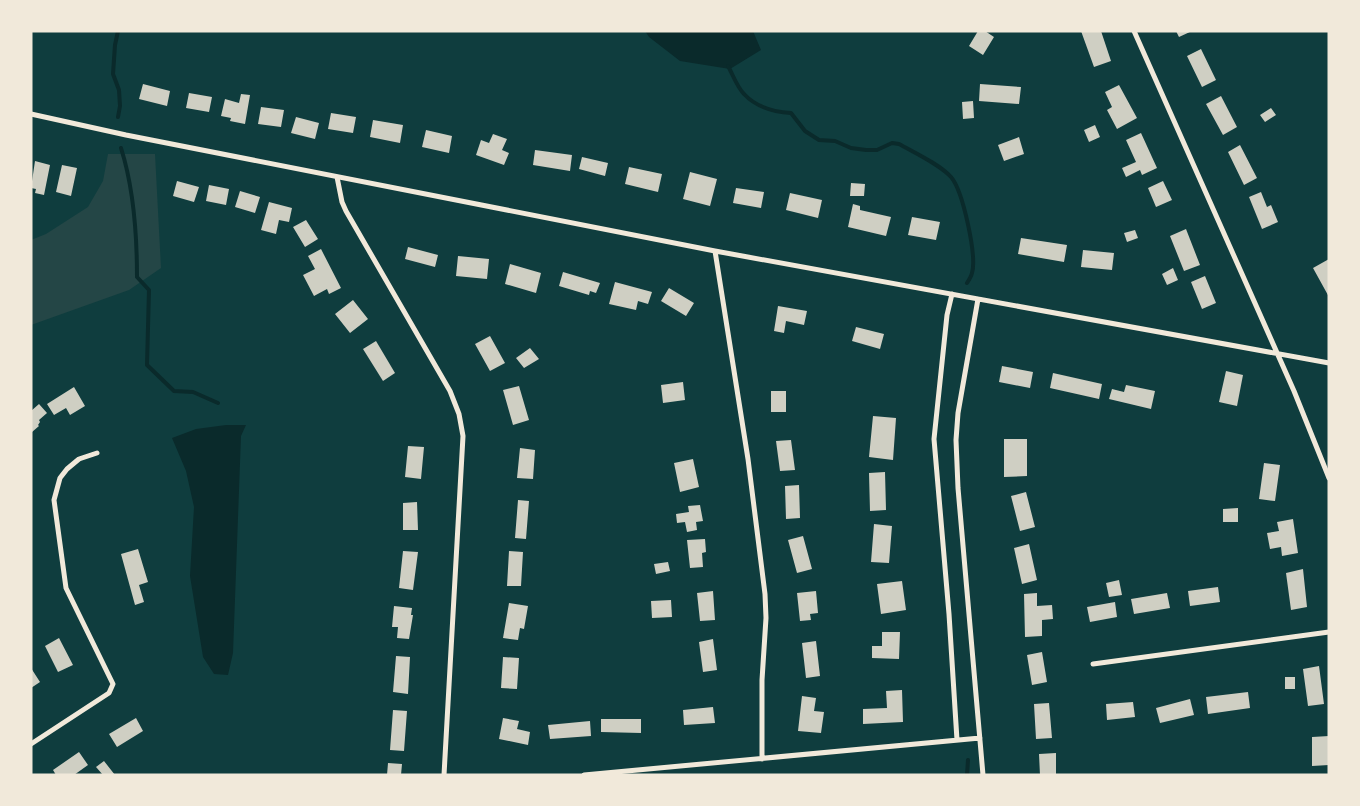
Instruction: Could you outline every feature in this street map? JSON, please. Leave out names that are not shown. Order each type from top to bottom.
[{"type":"street","points":[[1134,31],[1298,400],[1329,478]]},
{"type":"street","points":[[31,114],[337,177],[715,251],[1329,363]]},
{"type":"street","points":[[337,177],[342,202],[346,211],[450,391],[459,414],[463,436],[444,775]]},
{"type":"street","points":[[715,251],[748,459],[765,594],[762,759]]},
{"type":"street","points":[[952,294],[947,315],[934,439],[949,614],[957,740]]},
{"type":"street","points":[[978,299],[958,414],[956,440],[983,775]]},
{"type":"street","points":[[31,744],[109,693],[113,684],[66,588],[54,500],[60,478],[68,469],[79,459],[97,453]]},
{"type":"street","points":[[1093,664],[1329,632]]},
{"type":"street","points":[[584,775],[980,738]]},
{"type":"shaded area","points":[[645,31],[753,31],[761,50],[730,69],[680,61],[649,37]]},
{"type":"shaded area","points":[[108,154],[155,154],[161,268],[129,290],[31,325],[31,240],[46,234],[88,207],[103,181]]},
{"type":"shaded area","points":[[226,425],[246,425],[241,436],[233,653],[228,675],[214,674],[203,657],[190,576],[194,507],[186,471],[172,438],[196,429]]},
{"type":"building","points":[[978,31],[985,31],[994,37],[983,55],[969,46]]},
{"type":"building","points":[[1081,31],[1101,31],[1111,61],[1094,67]]},
{"type":"building","points":[[1176,31],[1192,31],[1179,37]]},
{"type":"building","points":[[1201,49],[1216,80],[1202,87],[1187,56]]},
{"type":"building","points":[[143,84],[170,91],[167,106],[139,99]]},
{"type":"building","points":[[980,84],[1021,87],[1019,104],[979,101]]},
{"type":"building","points":[[1119,85],[1137,118],[1117,129],[1107,110],[1112,107],[1105,92]]},
{"type":"building","points":[[189,93],[212,97],[209,112],[186,108]]},
{"type":"building","points":[[241,94],[250,95],[245,124],[230,121],[231,118],[221,116],[225,99],[239,103]]},
{"type":"building","points":[[1221,96],[1237,127],[1223,135],[1206,104]]},
{"type":"building","points":[[973,101],[974,118],[963,119],[962,102]]},
{"type":"building","points":[[261,107],[284,110],[281,127],[258,124]]},
{"type":"building","points":[[1271,108],[1276,115],[1265,122],[1260,115]]},
{"type":"building","points":[[331,113],[356,117],[353,133],[328,129]]},
{"type":"building","points":[[296,117],[319,123],[315,139],[291,133]]},
{"type":"building","points":[[373,120],[403,125],[400,143],[370,137]]},
{"type":"building","points":[[1095,125],[1100,137],[1089,142],[1084,130]]},
{"type":"building","points":[[426,130],[452,136],[449,153],[422,147]]},
{"type":"building","points":[[1141,133],[1157,168],[1142,175],[1140,170],[1126,177],[1122,168],[1136,162],[1126,140]]},
{"type":"building","points":[[493,134],[507,139],[502,150],[509,153],[504,165],[476,155],[481,140],[489,143]]},
{"type":"building","points":[[1019,137],[1024,154],[1004,161],[998,145]]},
{"type":"building","points":[[1240,145],[1257,178],[1244,185],[1228,152]]},
{"type":"building","points":[[535,150],[572,155],[570,171],[533,165]]},
{"type":"building","points":[[582,157],[608,163],[605,176],[579,169]]},
{"type":"building","points":[[35,161],[50,165],[44,195],[35,193],[36,189],[31,188]]},
{"type":"building","points":[[62,165],[77,168],[71,196],[56,192]]},
{"type":"building","points":[[629,167],[662,174],[658,192],[625,184]]},
{"type":"building","points":[[690,172],[717,179],[710,206],[683,199]]},
{"type":"building","points":[[177,181],[199,187],[194,202],[173,196]]},
{"type":"building","points":[[1163,181],[1172,200],[1156,207],[1148,188]]},
{"type":"building","points":[[851,183],[865,184],[864,196],[850,196]]},
{"type":"building","points":[[209,185],[229,189],[226,205],[206,201]]},
{"type":"building","points":[[736,188],[764,192],[761,208],[733,203]]},
{"type":"building","points":[[240,191],[260,197],[255,213],[235,207]]},
{"type":"building","points":[[1261,192],[1267,207],[1271,205],[1278,222],[1262,229],[1249,197]]},
{"type":"building","points":[[790,193],[822,200],[818,218],[786,210]]},
{"type":"building","points":[[269,202],[292,208],[289,222],[279,220],[276,234],[261,230]]},
{"type":"building","points":[[853,204],[860,206],[860,210],[891,217],[886,236],[848,227]]},
{"type":"building","points":[[912,217],[940,222],[936,240],[908,235]]},
{"type":"building","points":[[306,220],[318,239],[305,247],[293,227]]},
{"type":"building","points":[[1186,229],[1200,265],[1184,271],[1170,236]]},
{"type":"building","points":[[1135,230],[1138,238],[1127,242],[1124,233]]},
{"type":"building","points":[[1021,238],[1067,245],[1064,262],[1018,254]]},
{"type":"building","points":[[408,247],[438,255],[435,267],[405,259]]},
{"type":"building","points":[[321,249],[341,288],[329,294],[327,289],[314,296],[303,275],[315,269],[308,256]]},
{"type":"building","points":[[1083,250],[1114,253],[1112,270],[1081,267]]},
{"type":"building","points":[[458,256],[489,259],[487,279],[456,276]]},
{"type":"building","points":[[1329,259],[1329,297],[1313,268]]},
{"type":"building","points":[[510,264],[541,273],[536,293],[505,284]]},
{"type":"building","points":[[1173,268],[1178,280],[1167,285],[1162,274]]},
{"type":"building","points":[[563,272],[600,283],[596,293],[590,291],[589,295],[559,286]]},
{"type":"building","points":[[1205,276],[1216,303],[1202,309],[1191,282]]},
{"type":"building","points":[[615,282],[652,292],[648,304],[638,301],[636,310],[609,304]]},
{"type":"building","points":[[669,288],[694,303],[686,316],[661,301]]},
{"type":"building","points":[[353,300],[368,319],[350,333],[335,314]]},
{"type":"building","points":[[778,306],[807,311],[804,325],[786,321],[784,333],[774,331]]},
{"type":"building","points":[[856,327],[884,334],[880,349],[852,341]]},
{"type":"building","points":[[490,336],[505,363],[490,371],[475,344]]},
{"type":"building","points":[[376,341],[395,373],[383,381],[363,349]]},
{"type":"building","points":[[530,348],[539,359],[524,368],[516,358]]},
{"type":"building","points":[[1002,366],[1033,372],[1030,388],[999,382]]},
{"type":"building","points":[[1226,371],[1243,375],[1237,406],[1219,402]]},
{"type":"building","points":[[1053,373],[1102,384],[1099,399],[1050,388]]},
{"type":"building","points":[[683,382],[685,400],[663,403],[661,385]]},
{"type":"building","points":[[1126,385],[1155,391],[1151,409],[1109,399],[1112,389],[1124,392]]},
{"type":"building","points":[[519,386],[529,420],[513,425],[503,390]]},
{"type":"building","points":[[74,387],[85,406],[70,415],[66,408],[54,415],[47,404]]},
{"type":"building","points":[[771,391],[786,391],[786,412],[771,412]]},
{"type":"building","points":[[39,404],[47,413],[39,420],[39,426],[32,432],[31,411]]},
{"type":"building","points":[[873,416],[896,418],[893,460],[869,457]]},
{"type":"building","points":[[1004,439],[1027,439],[1027,476],[1004,477]]},
{"type":"building","points":[[791,440],[795,470],[780,471],[776,441]]},
{"type":"building","points":[[408,446],[424,447],[421,479],[405,477]]},
{"type":"building","points":[[520,448],[535,450],[533,479],[517,478]]},
{"type":"building","points":[[693,459],[699,487],[680,492],[674,463]]},
{"type":"building","points":[[1264,463],[1280,465],[1275,501],[1259,499]]},
{"type":"building","points":[[885,472],[886,510],[870,511],[869,473]]},
{"type":"building","points":[[799,485],[800,518],[786,519],[785,486]]},
{"type":"building","points":[[1026,492],[1035,527],[1020,531],[1011,496]]},
{"type":"building","points":[[518,500],[529,501],[526,539],[515,538]]},
{"type":"building","points":[[417,502],[418,530],[403,530],[403,503]]},
{"type":"building","points":[[700,505],[703,521],[696,522],[697,530],[687,532],[685,522],[677,523],[676,514],[689,512],[688,506]]},
{"type":"building","points":[[1238,508],[1238,522],[1223,522],[1223,509]]},
{"type":"building","points":[[1293,519],[1298,553],[1282,556],[1281,547],[1270,549],[1267,533],[1279,531],[1277,522]]},
{"type":"building","points":[[874,524],[892,526],[889,563],[871,562]]},
{"type":"building","points":[[803,536],[812,569],[797,573],[788,540]]},
{"type":"building","points":[[705,539],[706,552],[702,553],[703,567],[690,568],[687,540]]},
{"type":"building","points":[[1029,544],[1037,580],[1022,584],[1014,548]]},
{"type":"building","points":[[138,549],[148,582],[139,585],[144,602],[135,605],[121,554]]},
{"type":"building","points":[[403,551],[418,552],[413,590],[399,588]]},
{"type":"building","points":[[509,551],[523,552],[521,586],[507,586]]},
{"type":"building","points":[[668,562],[670,571],[656,574],[654,564]]},
{"type":"building","points":[[1303,569],[1307,607],[1291,610],[1286,573]]},
{"type":"building","points":[[1119,580],[1122,595],[1109,597],[1106,583]]},
{"type":"building","points":[[902,581],[906,610],[881,614],[877,584]]},
{"type":"building","points":[[1218,587],[1220,602],[1190,606],[1188,591]]},
{"type":"building","points":[[713,591],[715,620],[700,621],[697,593]]},
{"type":"building","points":[[816,591],[818,613],[810,614],[811,620],[800,621],[797,593]]},
{"type":"building","points":[[1037,593],[1037,606],[1052,605],[1053,619],[1042,620],[1042,636],[1025,637],[1024,594]]},
{"type":"building","points":[[1167,593],[1170,608],[1134,614],[1131,599]]},
{"type":"building","points":[[671,600],[672,617],[652,618],[651,601]]},
{"type":"building","points":[[1115,602],[1117,617],[1090,622],[1087,607]]},
{"type":"building","points":[[509,603],[528,606],[524,629],[520,628],[518,640],[503,638]]},
{"type":"building","points":[[394,606],[412,608],[411,615],[413,615],[409,639],[397,638],[398,627],[392,627]]},
{"type":"building","points":[[882,632],[900,632],[899,659],[872,658],[872,646],[882,646]]},
{"type":"building","points":[[59,638],[73,665],[58,672],[45,646]]},
{"type":"building","points":[[713,639],[717,670],[703,672],[699,642]]},
{"type":"building","points":[[816,641],[820,676],[806,678],[802,643]]},
{"type":"building","points":[[1042,652],[1047,682],[1032,685],[1027,655]]},
{"type":"building","points":[[396,656],[410,657],[408,694],[393,692]]},
{"type":"building","points":[[503,657],[519,658],[517,689],[501,688]]},
{"type":"building","points":[[1319,666],[1324,704],[1308,706],[1303,669]]},
{"type":"building","points":[[31,668],[40,682],[31,688]]},
{"type":"building","points":[[1285,677],[1295,677],[1295,689],[1285,689]]},
{"type":"building","points":[[902,690],[903,722],[863,724],[863,709],[887,708],[886,691]]},
{"type":"building","points":[[1248,692],[1250,708],[1208,714],[1206,697]]},
{"type":"building","points":[[802,696],[816,698],[814,711],[824,712],[821,733],[798,731]]},
{"type":"building","points":[[1190,699],[1194,715],[1160,723],[1156,708]]},
{"type":"building","points":[[1133,702],[1135,717],[1107,720],[1106,704]]},
{"type":"building","points":[[1049,703],[1052,738],[1036,739],[1034,704]]},
{"type":"building","points":[[713,707],[715,723],[684,725],[683,710]]},
{"type":"building","points":[[393,710],[407,711],[404,751],[390,750]]},
{"type":"building","points":[[136,718],[143,731],[117,747],[109,734]]},
{"type":"building","points":[[503,718],[519,721],[517,729],[530,732],[528,745],[499,739]]},
{"type":"building","points":[[601,719],[641,719],[641,733],[601,732]]},
{"type":"building","points":[[590,721],[591,736],[550,739],[548,725]]},
{"type":"building","points":[[1329,736],[1329,765],[1312,766],[1312,737]]},
{"type":"building","points":[[79,752],[88,765],[74,775],[56,775],[53,770]]},
{"type":"building","points":[[1056,753],[1056,775],[1040,775],[1039,754]]},
{"type":"building","points":[[104,761],[115,775],[103,775],[96,767]]},
{"type":"building","points":[[388,763],[402,764],[401,775],[387,775]]},
{"type":"waterway","points":[[118,31],[113,74],[119,90],[120,106],[118,117]]},
{"type":"waterway","points":[[728,66],[739,88],[749,99],[766,108],[791,113],[805,131],[819,140],[835,141],[851,148],[866,150],[877,150],[892,143],[899,144],[946,172],[956,184],[971,239],[973,265],[972,274],[967,283]]},
{"type":"waterway","points":[[121,148],[134,212],[137,277],[149,290],[147,365],[174,391],[193,392],[218,403]]},
{"type":"waterway","points":[[967,775],[968,760]]}]
